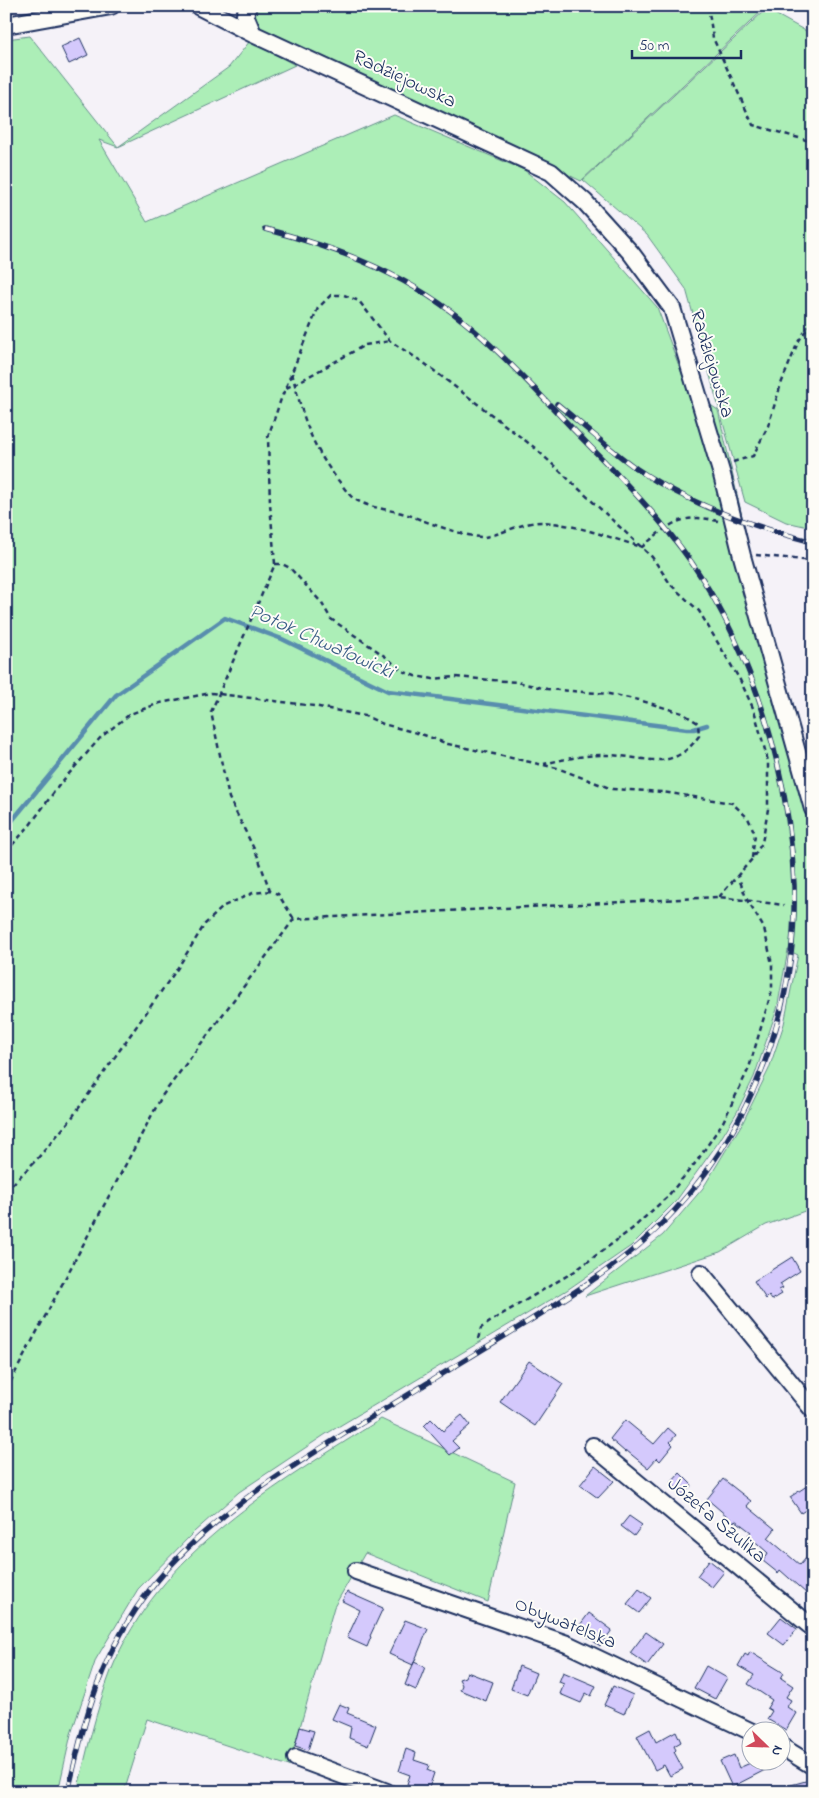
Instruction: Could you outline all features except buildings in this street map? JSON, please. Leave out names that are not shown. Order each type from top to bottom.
[{"type":"street","points":[[6,25],[111,6]]},
{"type":"street","name":"Radziejowska","points":[[198,6],[254,34],[551,172],[585,202],[631,253],[672,308],[720,466],[742,556],[813,809]]},
{"type":"street","points":[[248,6],[245,15],[254,34]]},
{"type":"street","points":[[701,1273],[813,1410]]},
{"type":"street","name":"Józefa Szulika","points":[[593,1446],[813,1628]]},
{"type":"street","name":"Obywatelska","points":[[356,1571],[567,1644],[742,1727]]},
{"type":"street","points":[[792,1753],[813,1766]]},
{"type":"street","points":[[296,1758],[388,1792]]},
{"type":"path","points":[[708,6],[712,38],[753,126],[813,142]]},
{"type":"path","points":[[270,891],[258,857],[229,798],[211,712],[275,564],[270,504],[268,436],[285,388],[318,308],[331,295],[344,295],[358,301],[376,321],[390,341],[424,363],[534,448],[652,557],[671,585],[699,611],[740,680],[754,710],[768,761],[766,830],[762,843],[752,859],[719,897]]},
{"type":"path","points":[[720,466],[753,456],[768,426],[781,384],[798,342],[813,320]]},
{"type":"path","points":[[285,388],[365,345],[390,341]]},
{"type":"path","points":[[292,372],[304,421],[314,444],[330,469],[353,498],[383,510],[403,512],[459,532],[482,537],[522,525],[542,522],[579,528],[642,548]]},
{"type":"path","points":[[642,548],[660,532],[675,523],[693,517],[734,525]]},
{"type":"path","points":[[742,556],[760,555],[813,561]]},
{"type":"path","points":[[275,564],[282,564],[290,568],[321,602],[331,619],[386,657],[402,671],[415,676],[517,682],[547,689],[609,694],[639,700],[682,713],[698,723],[699,736],[692,746],[673,759],[659,761],[626,756],[596,756],[563,759],[543,765]]},
{"type":"path","points":[[6,677],[14,676]]},
{"type":"path","points":[[6,852],[30,825],[60,784],[101,737],[130,714],[160,703],[211,693],[314,706],[365,716],[383,724],[424,735],[448,744],[557,768],[612,789],[664,792],[732,803],[748,818],[755,834],[752,859]]},
{"type":"path","points":[[478,1339],[481,1328],[575,1271],[632,1229],[667,1198],[697,1161],[723,1122],[749,1068],[772,990],[772,964],[764,928],[748,900],[738,876]]},
{"type":"path","points":[[6,1191],[38,1158],[71,1119],[172,977],[205,924],[224,906],[253,893],[270,891],[278,894],[294,920]]},
{"type":"path","points":[[294,920],[719,897],[784,905]]},
{"type":"path","points":[[6,1390],[162,1096],[294,920]]},
{"type":"green space","points":[[259,6],[766,7],[581,181],[430,107],[261,30],[254,12]]},
{"type":"green space","points":[[766,9],[813,35],[813,528],[786,522],[745,502],[686,289],[647,235],[583,180]]},
{"type":"green space","points":[[30,36],[118,147],[99,140],[147,222],[394,115],[524,170],[565,202],[657,307],[688,390],[718,410],[750,552],[813,780],[813,1208],[766,1225],[720,1252],[585,1296],[663,1235],[703,1188],[743,1122],[769,1069],[784,1024],[798,955],[788,950],[777,1009],[754,1077],[737,1112],[720,1140],[676,1201],[631,1246],[567,1290],[326,1434],[239,1492],[194,1532],[138,1589],[96,1659],[71,1734],[58,1792],[6,1792],[6,39]]},
{"type":"green space","points":[[250,41],[295,65],[118,147],[229,67]]},
{"type":"green space","points":[[381,1419],[515,1482],[488,1602],[365,1553],[334,1607],[289,1766],[147,1719],[124,1792],[77,1792],[96,1716],[111,1671],[132,1629],[159,1591],[190,1556],[225,1525],[302,1469]]},
{"type":"waterway","name":"Potok Chwałowicki","points":[[6,828],[116,695],[225,618],[282,639],[388,691],[687,729],[707,725]]},
{"type":"railway","points":[[68,1792],[89,1710],[98,1684],[120,1635],[134,1611],[152,1587],[196,1540],[245,1499],[298,1463],[594,1279],[625,1257],[675,1210],[707,1170],[734,1128],[757,1082],[774,1035],[786,986],[793,936],[794,885],[791,843],[785,801],[765,717],[734,636],[714,598],[679,545],[635,493],[524,378],[487,341],[450,311],[426,294],[375,267],[321,246],[265,229]]},
{"type":"railway","points":[[557,404],[637,469],[657,482],[700,504],[745,522],[813,542]]}]
